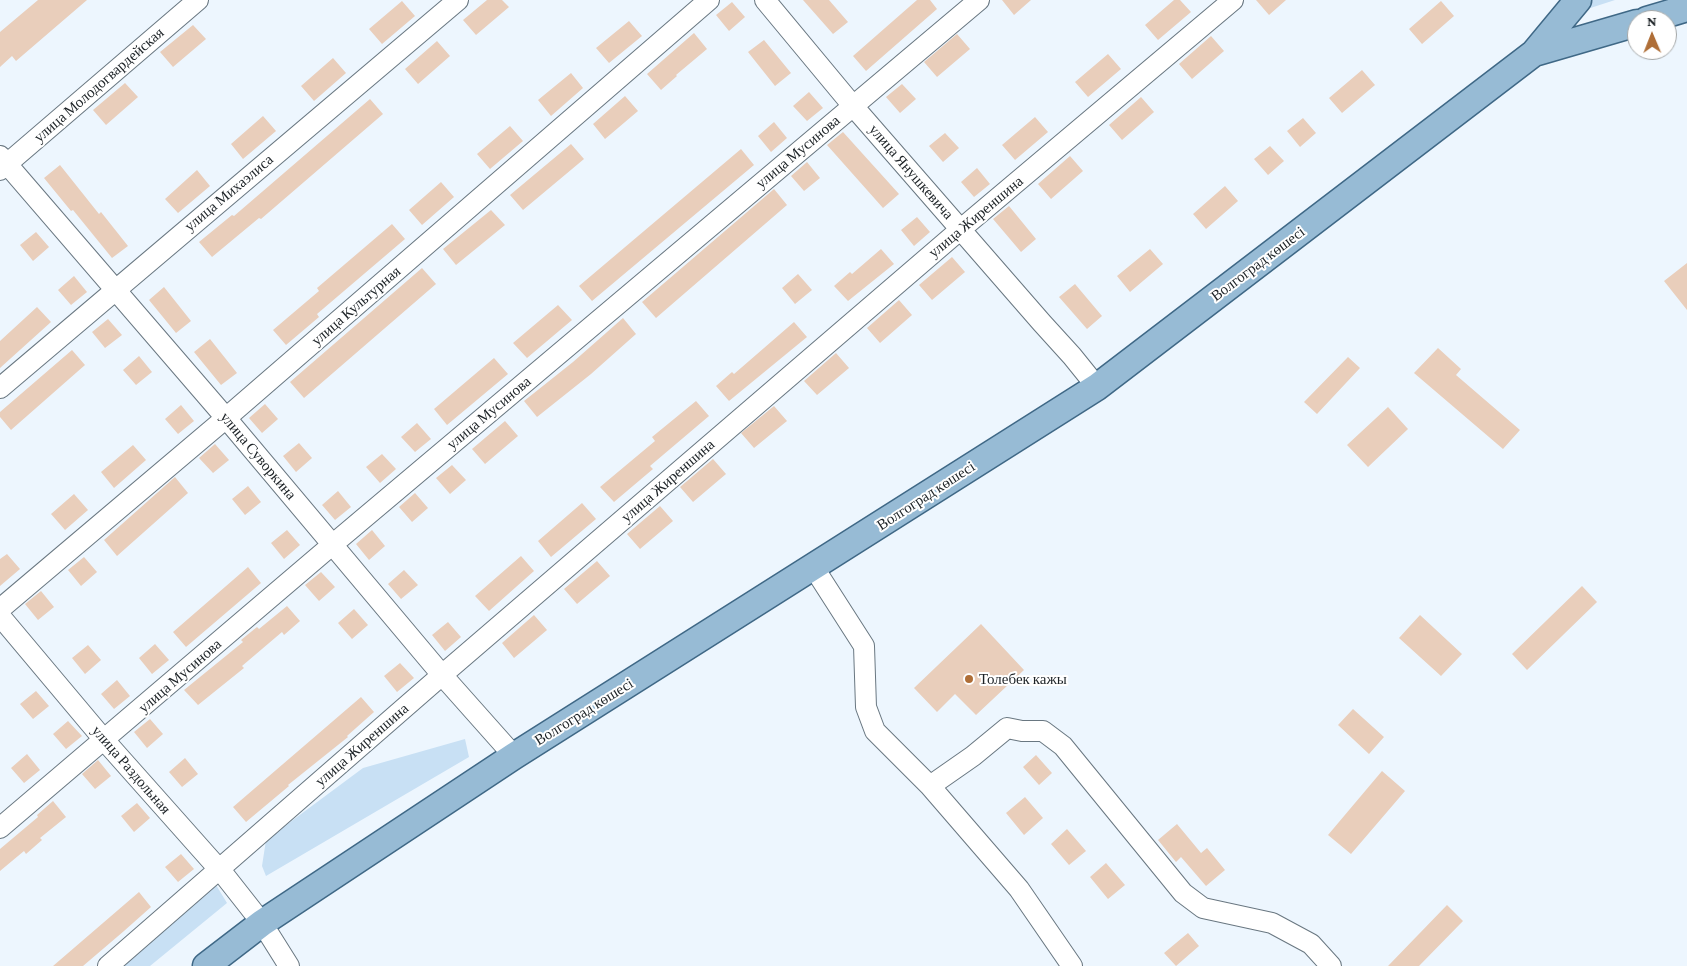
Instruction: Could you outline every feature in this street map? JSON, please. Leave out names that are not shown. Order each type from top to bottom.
[{"type":"main road","points":[[1534,53],[1578,0]]},
{"type":"main road","name":"Волгоград көшесі","points":[[206,966],[262,923],[514,756],[814,568],[1097,387],[1534,53],[1627,26]]},
{"type":"street","name":"улица Молодогвардейская","points":[[2,164],[198,0]]},
{"type":"street","name":"улица Михаэлиса","points":[[0,388],[458,0]]},
{"type":"street","name":"улица Культурная","points":[[0,609],[226,418],[709,0]]},
{"type":"street","name":"улица Янушкевича","points":[[765,0],[853,106],[1097,387]]},
{"type":"street","name":"улица Мусинова","points":[[0,828],[979,0]]},
{"type":"street","name":"улица Жиреншина","points":[[108,966],[442,675],[961,229],[1232,0]]},
{"type":"street","name":"улица Суворкина","points":[[2,164],[116,288],[332,546],[514,756]]},
{"type":"street","points":[[814,568],[864,646],[866,707],[875,731],[930,786],[1019,889],[1072,966]]},
{"type":"street","name":"улица Раздольная","points":[[0,616],[105,741],[220,870],[262,923],[289,966]]},
{"type":"street","points":[[930,786],[973,756],[1007,728],[1022,731],[1043,731],[1063,746],[1183,893],[1204,908],[1272,923],[1311,944],[1331,966]]},
{"type":"shaded area","points":[[1587,0],[1615,0],[1575,13]]},
{"type":"shaded area","points":[[465,739],[469,757],[266,876],[262,866],[266,840],[363,768]]},
{"type":"shaded area","points":[[213,880],[227,903],[150,966],[113,966]]},
{"type":"building","points":[[38,0],[87,0],[16,61],[12,56],[0,67],[0,32]]},
{"type":"building","points":[[487,0],[502,0],[509,7],[476,35],[463,20]]},
{"type":"building","points":[[803,0],[829,0],[848,22],[833,34]]},
{"type":"building","points":[[917,0],[930,0],[937,9],[866,71],[853,56]]},
{"type":"building","points":[[1002,0],[1031,0],[1014,15]]},
{"type":"building","points":[[1174,0],[1180,0],[1191,12],[1158,40],[1145,25]]},
{"type":"building","points":[[1256,0],[1286,0],[1269,15]]},
{"type":"building","points":[[402,1],[415,16],[382,44],[369,29]]},
{"type":"building","points":[[1441,1],[1454,16],[1422,44],[1409,29]]},
{"type":"building","points":[[732,2],[745,17],[729,31],[716,15]]},
{"type":"building","points":[[629,21],[642,36],[609,63],[596,48]]},
{"type":"building","points":[[193,25],[206,39],[173,67],[160,52]]},
{"type":"building","points":[[694,33],[707,49],[661,90],[647,74]]},
{"type":"building","points":[[957,34],[970,49],[937,77],[924,62]]},
{"type":"building","points":[[1211,36],[1224,51],[1192,79],[1179,64]]},
{"type":"building","points":[[764,40],[791,73],[775,86],[748,52]]},
{"type":"building","points":[[437,41],[450,56],[418,84],[405,69]]},
{"type":"building","points":[[1108,54],[1121,69],[1088,97],[1075,82]]},
{"type":"building","points":[[333,58],[346,73],[314,101],[301,86]]},
{"type":"building","points":[[1362,70],[1375,85],[1342,113],[1329,98]]},
{"type":"building","points":[[571,73],[583,88],[551,116],[538,100]]},
{"type":"building","points":[[125,83],[138,97],[106,125],[93,110]]},
{"type":"building","points":[[902,84],[916,99],[900,113],[886,97]]},
{"type":"building","points":[[809,92],[823,108],[807,121],[793,106]]},
{"type":"building","points":[[625,96],[638,111],[605,139],[593,124]]},
{"type":"building","points":[[1141,97],[1154,112],[1122,140],[1109,125]]},
{"type":"building","points":[[370,99],[383,114],[261,219],[259,218],[212,257],[199,242],[232,215],[234,216]]},
{"type":"building","points":[[263,116],[276,131],[243,159],[231,144]]},
{"type":"building","points":[[1035,117],[1048,132],[1015,160],[1002,145]]},
{"type":"building","points":[[1303,118],[1316,133],[1300,147],[1287,131]]},
{"type":"building","points":[[774,122],[787,138],[771,152],[758,136]]},
{"type":"building","points":[[510,126],[523,141],[490,169],[477,154]]},
{"type":"building","points":[[843,132],[899,194],[883,208],[827,145]]},
{"type":"building","points":[[945,133],[959,148],[943,162],[929,146]]},
{"type":"building","points":[[571,144],[584,159],[523,210],[510,195]]},
{"type":"building","points":[[1270,146],[1284,161],[1268,175],[1254,159]]},
{"type":"building","points":[[741,149],[754,165],[592,301],[579,286]]},
{"type":"building","points":[[1070,156],[1083,171],[1051,199],[1038,184]]},
{"type":"building","points":[[807,162],[820,178],[804,191],[791,176]]},
{"type":"building","points":[[60,165],[99,214],[101,212],[128,246],[112,258],[44,178]]},
{"type":"building","points":[[977,168],[990,184],[974,197],[961,182]]},
{"type":"building","points":[[197,170],[210,186],[178,213],[165,199]]},
{"type":"building","points":[[441,182],[454,197],[422,225],[409,210]]},
{"type":"building","points":[[1225,186],[1238,201],[1206,229],[1193,214]]},
{"type":"building","points":[[774,189],[787,205],[656,318],[642,302]]},
{"type":"building","points":[[1009,206],[1036,239],[1021,252],[993,219]]},
{"type":"building","points":[[491,210],[505,225],[456,265],[443,249]]},
{"type":"building","points":[[917,217],[930,232],[914,246],[901,230]]},
{"type":"building","points":[[392,224],[405,239],[317,314],[319,317],[286,345],[273,330],[319,291],[317,288]]},
{"type":"building","points":[[36,232],[49,247],[33,261],[20,245]]},
{"type":"building","points":[[881,249],[894,264],[848,301],[834,286],[850,272],[852,274]]},
{"type":"building","points":[[1150,249],[1163,264],[1130,292],[1117,276]]},
{"type":"building","points":[[952,257],[965,272],[932,300],[919,285]]},
{"type":"building","points":[[1687,263],[1687,310],[1664,281]]},
{"type":"building","points":[[422,268],[436,284],[304,398],[290,382]]},
{"type":"building","points":[[798,274],[812,290],[795,304],[782,288]]},
{"type":"building","points":[[74,276],[87,292],[71,305],[58,290]]},
{"type":"building","points":[[1075,284],[1102,316],[1087,329],[1059,297]]},
{"type":"building","points":[[164,287],[191,321],[176,333],[149,300]]},
{"type":"building","points":[[899,300],[912,315],[880,343],[867,328]]},
{"type":"building","points":[[558,305],[572,320],[527,358],[513,343]]},
{"type":"building","points":[[37,307],[51,322],[0,368],[0,341]]},
{"type":"building","points":[[623,318],[636,334],[591,374],[537,417],[524,401],[573,362]]},
{"type":"building","points":[[108,319],[122,335],[105,348],[92,332]]},
{"type":"building","points":[[794,322],[807,337],[729,401],[716,386],[732,372],[734,374]]},
{"type":"building","points":[[210,339],[237,373],[221,385],[194,352]]},
{"type":"building","points":[[1438,348],[1461,369],[1456,375],[1520,430],[1503,449],[1414,373]]},
{"type":"building","points":[[72,350],[85,365],[11,430],[0,417],[0,412]]},
{"type":"building","points":[[836,353],[849,368],[817,395],[804,381]]},
{"type":"building","points":[[139,356],[152,372],[136,385],[123,370]]},
{"type":"building","points":[[1348,357],[1360,368],[1317,414],[1304,402]]},
{"type":"building","points":[[494,358],[508,374],[447,425],[434,409]]},
{"type":"building","points":[[696,401],[709,416],[650,466],[653,469],[614,502],[600,487],[655,441],[652,437]]},
{"type":"building","points":[[265,404],[278,419],[262,433],[249,418]]},
{"type":"building","points":[[181,405],[194,421],[178,434],[165,419]]},
{"type":"building","points":[[774,406],[787,421],[754,448],[741,433]]},
{"type":"building","points":[[1388,407],[1408,429],[1368,467],[1347,445]]},
{"type":"building","points":[[505,421],[518,436],[485,464],[472,449]]},
{"type":"building","points":[[417,423],[431,439],[415,452],[401,437]]},
{"type":"building","points":[[299,443],[312,458],[296,472],[283,456]]},
{"type":"building","points":[[215,444],[229,460],[213,473],[199,458]]},
{"type":"building","points":[[133,445],[146,460],[114,488],[101,472]]},
{"type":"building","points":[[382,454],[396,469],[380,483],[366,467]]},
{"type":"building","points":[[713,459],[726,474],[693,502],[680,487]]},
{"type":"building","points":[[452,465],[466,480],[450,494],[436,478]]},
{"type":"building","points":[[175,477],[188,493],[117,556],[104,540]]},
{"type":"building","points":[[248,486],[261,502],[245,515],[232,499]]},
{"type":"building","points":[[338,491],[351,507],[335,520],[322,505]]},
{"type":"building","points":[[415,493],[428,508],[412,522],[399,507]]},
{"type":"building","points":[[74,494],[88,510],[65,530],[51,514]]},
{"type":"building","points":[[582,503],[596,519],[551,557],[538,541]]},
{"type":"building","points":[[660,506],[673,521],[640,549],[627,534]]},
{"type":"building","points":[[287,530],[300,545],[284,559],[271,543]]},
{"type":"building","points":[[372,530],[385,546],[369,560],[356,544]]},
{"type":"building","points":[[7,554],[20,569],[0,586],[0,559]]},
{"type":"building","points":[[521,556],[534,571],[489,611],[475,596]]},
{"type":"building","points":[[84,557],[97,572],[81,586],[68,570]]},
{"type":"building","points":[[597,561],[610,576],[577,604],[564,589]]},
{"type":"building","points":[[248,567],[261,583],[186,647],[173,632]]},
{"type":"building","points":[[404,570],[418,585],[401,599],[388,584]]},
{"type":"building","points":[[321,572],[335,587],[319,601],[305,585]]},
{"type":"building","points":[[1582,586],[1597,602],[1527,670],[1512,654]]},
{"type":"building","points":[[41,591],[54,607],[38,620],[25,604]]},
{"type":"building","points":[[287,606],[300,621],[284,635],[282,632],[242,666],[244,668],[198,705],[184,690],[243,642],[241,640],[257,627],[259,629]]},
{"type":"building","points":[[354,609],[368,625],[352,639],[338,623]]},
{"type":"building","points":[[534,615],[547,630],[514,658],[502,643]]},
{"type":"building","points":[[1420,615],[1462,654],[1441,676],[1399,638]]},
{"type":"building","points":[[448,622],[461,637],[445,651],[432,635]]},
{"type":"building","name":"Толебек кажы","points":[[981,624],[1024,670],[976,715],[955,694],[937,712],[914,688]]},
{"type":"building","points":[[155,644],[169,660],[152,674],[139,658]]},
{"type":"building","points":[[88,645],[101,660],[85,674],[72,658]]},
{"type":"building","points":[[400,663],[414,678],[397,692],[384,676]]},
{"type":"building","points":[[117,680],[130,696],[114,709],[101,694]]},
{"type":"building","points":[[36,691],[49,706],[33,719],[20,704]]},
{"type":"building","points":[[361,697],[374,712],[348,737],[288,785],[246,822],[233,807]]},
{"type":"building","points":[[1353,709],[1384,737],[1369,754],[1338,725]]},
{"type":"building","points":[[150,719],[163,734],[147,748],[134,732]]},
{"type":"building","points":[[68,721],[82,736],[66,749],[53,734]]},
{"type":"building","points":[[27,754],[40,770],[24,783],[11,768]]},
{"type":"building","points":[[1036,755],[1052,773],[1039,785],[1023,767]]},
{"type":"building","points":[[185,758],[198,774],[182,787],[169,772]]},
{"type":"building","points":[[98,760],[111,776],[95,789],[82,774]]},
{"type":"building","points":[[1382,771],[1405,791],[1351,854],[1328,835]]},
{"type":"building","points":[[1025,797],[1043,818],[1024,835],[1006,813]]},
{"type":"building","points":[[53,801],[66,817],[40,838],[42,840],[26,854],[24,851],[0,871],[0,849],[38,817],[37,815]]},
{"type":"building","points":[[137,803],[150,818],[134,832],[121,816]]},
{"type":"building","points":[[1177,824],[1201,853],[1207,848],[1225,870],[1206,886],[1181,857],[1176,862],[1158,840]]},
{"type":"building","points":[[1067,829],[1086,851],[1069,865],[1051,844]]},
{"type":"building","points":[[181,854],[194,869],[178,882],[165,867]]},
{"type":"building","points":[[1106,863],[1125,885],[1108,899],[1090,877]]},
{"type":"building","points":[[139,892],[151,907],[124,931],[83,966],[53,966]]},
{"type":"building","points":[[1447,905],[1463,921],[1419,966],[1388,966]]},
{"type":"building","points":[[1188,933],[1199,946],[1176,966],[1164,953]]},
{"type":"place","name":"Толебек кажы","points":[[969,679]]}]
